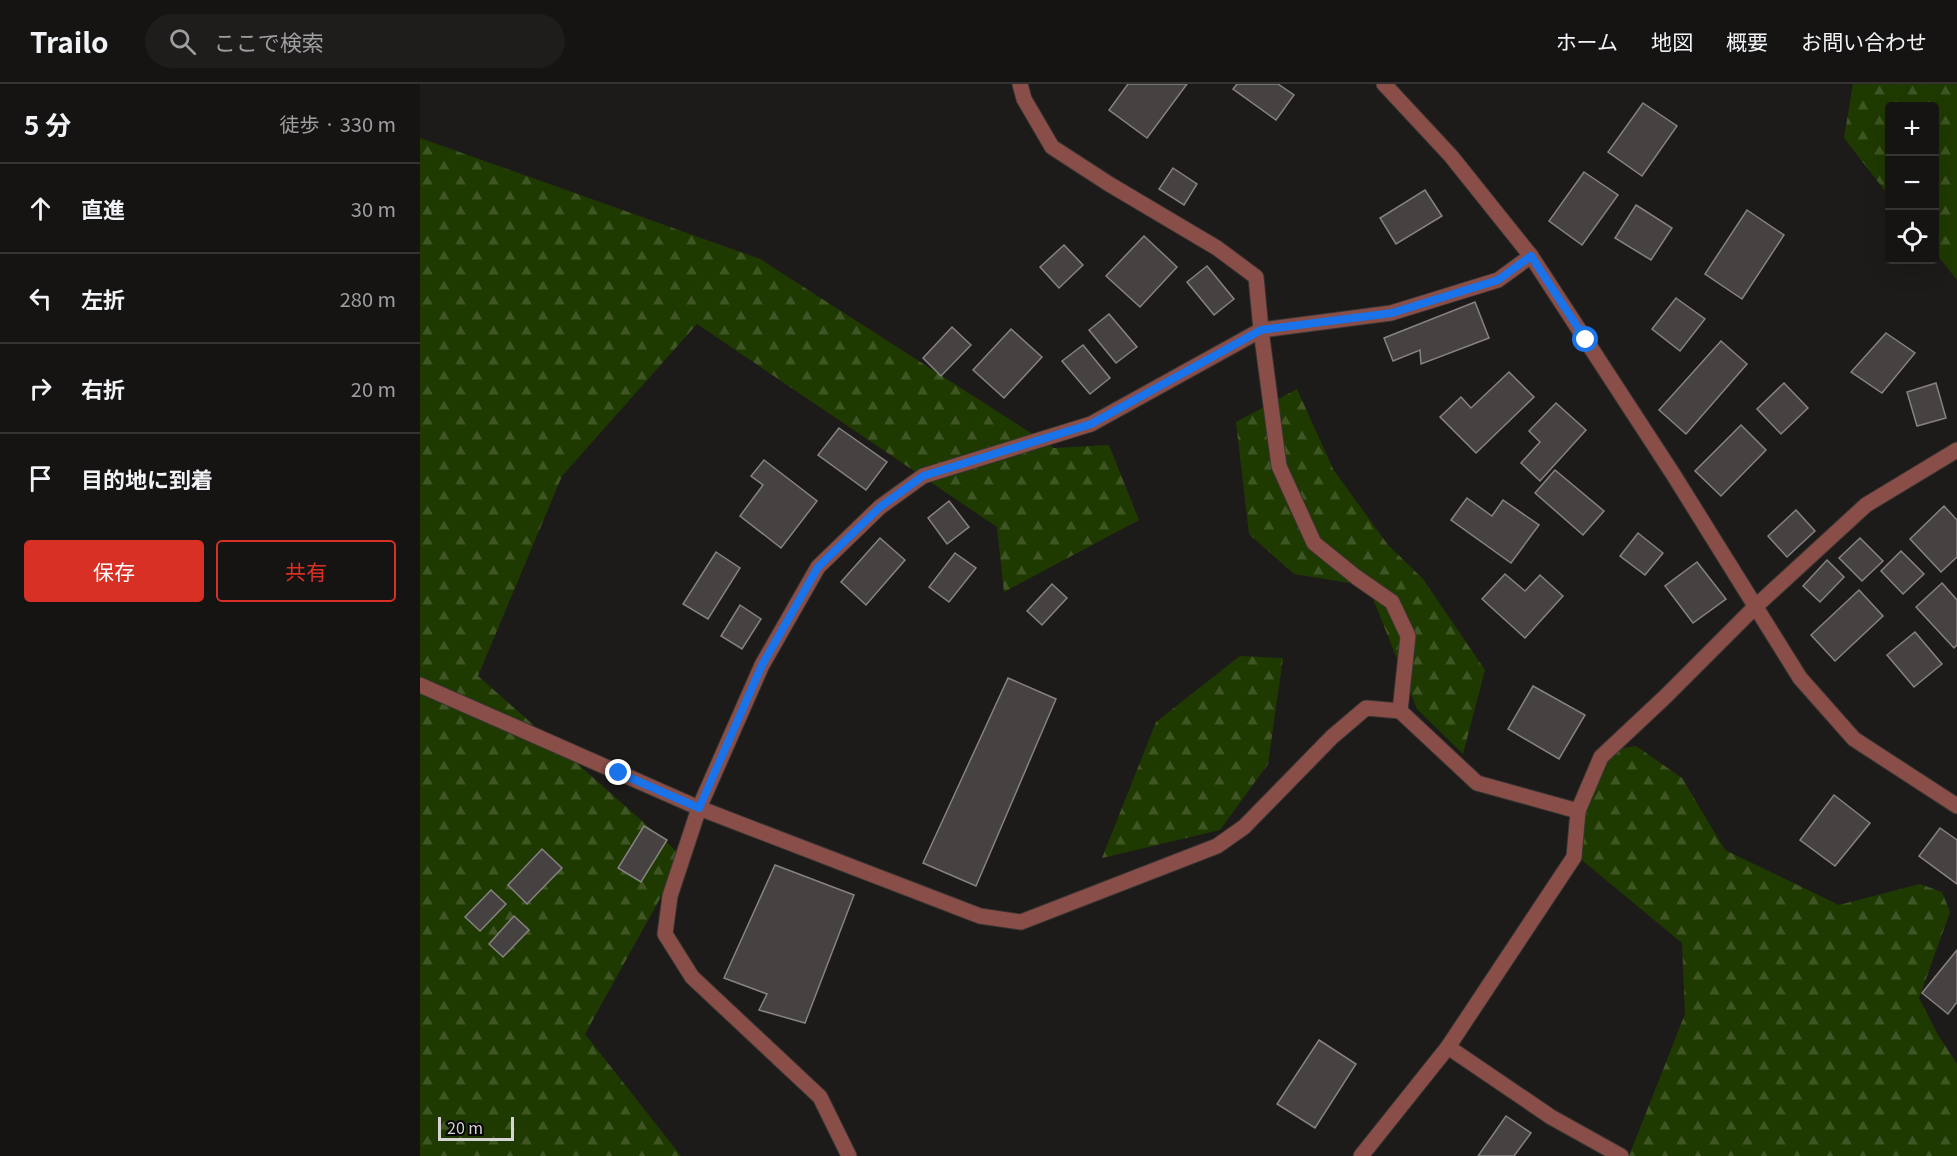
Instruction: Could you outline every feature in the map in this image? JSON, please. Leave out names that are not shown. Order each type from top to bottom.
[{"type":"street","points":[[1020,84],[1024,99],[1052,147],[1217,248],[1256,277],[1279,466],[1314,543],[1392,602],[1408,636],[1400,711]]},
{"type":"street","points":[[1384,84],[1451,156],[1531,256],[1673,474],[1800,678],[1854,739],[1957,806]]},
{"type":"street","points":[[849,1156],[820,1097],[692,977],[665,934],[670,896],[699,808],[762,665],[818,567],[880,507],[923,476],[1091,424],[1261,330],[1392,313],[1498,280],[1531,256]]},
{"type":"street","points":[[1361,1156],[1448,1047],[1574,856],[1578,811],[1600,757],[1666,696],[1755,607],[1866,505],[1957,450]]},
{"type":"street","points":[[420,685],[699,808],[980,915],[1022,922],[1217,846],[1244,827],[1332,737],[1366,708],[1400,711],[1477,783],[1578,811]]},
{"type":"street","points":[[1448,1047],[1551,1117],[1621,1156]]},
{"type":"green space","points":[[1853,84],[1957,84],[1957,280],[1939,257],[1939,102],[1885,102],[1885,191],[1844,138]]},
{"type":"green space","points":[[420,138],[760,259],[1054,448],[1109,445],[1139,520],[1004,592],[997,527],[697,324],[562,476],[478,676],[683,857],[585,1034],[681,1156],[420,1156]]},
{"type":"green space","points":[[1297,389],[1333,469],[1388,545],[1423,579],[1485,670],[1463,754],[1417,709],[1368,586],[1294,574],[1249,534],[1236,422]]},
{"type":"green space","points":[[1240,656],[1283,658],[1268,764],[1220,830],[1102,858],[1156,722]]},
{"type":"green space","points":[[1636,746],[1682,778],[1725,850],[1839,905],[1920,884],[1942,892],[1950,912],[1919,998],[1937,1033],[1957,1064],[1957,1156],[1629,1156],[1685,1014],[1682,943],[1583,861],[1575,846],[1580,806],[1607,751]]},
{"type":"building","points":[[1128,84],[1187,84],[1147,138],[1109,110]]},
{"type":"building","points":[[1237,84],[1278,84],[1294,95],[1276,120],[1233,89]]},
{"type":"building","points":[[1643,103],[1677,126],[1642,176],[1608,152]]},
{"type":"building","points":[[1173,168],[1197,184],[1184,205],[1159,189]]},
{"type":"building","points":[[1584,172],[1618,195],[1582,245],[1549,221]]},
{"type":"building","points":[[1425,190],[1442,216],[1396,244],[1380,218]]},
{"type":"building","points":[[1636,205],[1672,228],[1651,260],[1615,238]]},
{"type":"building","points":[[1747,210],[1784,235],[1742,299],[1705,274]]},
{"type":"building","points":[[1144,236],[1177,267],[1140,307],[1106,276]]},
{"type":"building","points":[[1064,245],[1083,265],[1059,288],[1040,267]]},
{"type":"building","points":[[1207,266],[1234,299],[1214,315],[1187,282]]},
{"type":"building","points":[[1676,298],[1705,319],[1680,351],[1652,329]]},
{"type":"building","points":[[1475,302],[1489,338],[1421,364],[1420,350],[1393,361],[1384,338]]},
{"type":"building","points":[[1109,314],[1137,347],[1116,363],[1089,330]]},
{"type":"building","points":[[952,327],[971,345],[941,376],[923,358]]},
{"type":"building","points":[[1011,329],[1042,357],[1004,398],[973,370]]},
{"type":"building","points":[[1886,333],[1915,353],[1882,393],[1851,372]]},
{"type":"building","points":[[1721,341],[1747,364],[1686,434],[1659,410]]},
{"type":"building","points":[[1083,345],[1110,378],[1090,394],[1062,361]]},
{"type":"building","points":[[1509,372],[1534,397],[1476,453],[1440,417],[1461,397],[1471,408]]},
{"type":"building","points":[[1784,383],[1808,408],[1781,434],[1757,409]]},
{"type":"building","points":[[1936,383],[1946,418],[1917,426],[1907,392]]},
{"type":"building","points":[[1556,403],[1586,430],[1540,481],[1521,463],[1540,442],[1529,431]]},
{"type":"building","points":[[1741,425],[1766,450],[1721,496],[1695,471]]},
{"type":"building","points":[[839,428],[887,462],[866,490],[818,455]]},
{"type":"building","points":[[764,460],[817,501],[781,548],[740,516],[763,485],[751,476]]},
{"type":"building","points":[[1555,470],[1604,511],[1583,535],[1535,493]]},
{"type":"building","points":[[1467,498],[1492,516],[1503,500],[1539,525],[1511,563],[1451,520]]},
{"type":"building","points":[[949,501],[969,527],[947,544],[928,518]]},
{"type":"building","points":[[1944,506],[1957,520],[1957,557],[1941,572],[1910,539]]},
{"type":"building","points":[[1796,510],[1815,531],[1787,557],[1768,536]]},
{"type":"building","points":[[1638,533],[1663,553],[1645,575],[1620,556]]},
{"type":"building","points":[[880,538],[905,560],[866,605],[841,582]]},
{"type":"building","points":[[1860,538],[1883,561],[1862,581],[1839,558]]},
{"type":"building","points":[[1901,551],[1924,574],[1903,594],[1881,571]]},
{"type":"building","points":[[716,552],[740,568],[708,619],[683,604]]},
{"type":"building","points":[[955,553],[976,568],[949,602],[929,587]]},
{"type":"building","points":[[1827,560],[1844,577],[1820,602],[1803,586]]},
{"type":"building","points":[[1697,562],[1726,599],[1693,623],[1665,586]]},
{"type":"building","points":[[1505,574],[1525,591],[1540,575],[1563,596],[1525,638],[1482,599]]},
{"type":"building","points":[[1942,583],[1957,600],[1957,645],[1954,648],[1916,607]]},
{"type":"building","points":[[1052,584],[1067,598],[1042,625],[1027,611]]},
{"type":"building","points":[[1859,590],[1883,616],[1835,661],[1811,635]]},
{"type":"building","points":[[740,605],[761,619],[742,649],[721,636]]},
{"type":"building","points":[[1915,632],[1942,664],[1914,687],[1887,655]]},
{"type":"building","points":[[1008,678],[1056,699],[976,886],[923,863]]},
{"type":"building","points":[[1533,686],[1585,715],[1559,759],[1508,729]]},
{"type":"building","points":[[1834,795],[1870,823],[1835,866],[1800,840]]},
{"type":"building","points":[[644,826],[667,840],[641,882],[618,868]]},
{"type":"building","points":[[1940,828],[1957,840],[1957,884],[1919,856]]},
{"type":"building","points":[[542,849],[562,868],[527,904],[508,885]]},
{"type":"building","points":[[775,865],[854,895],[805,1023],[759,1010],[767,994],[724,978]]},
{"type":"building","points":[[491,890],[506,904],[480,931],[465,917]]},
{"type":"building","points":[[514,916],[529,930],[503,957],[489,944]]},
{"type":"building","points":[[1957,950],[1957,1002],[1948,1014],[1922,993]]},
{"type":"building","points":[[1319,1040],[1356,1064],[1315,1128],[1277,1104]]},
{"type":"building","points":[[1506,1116],[1531,1133],[1514,1156],[1478,1156]]},
{"type":"route","points":[[619,773],[699,808],[762,665],[818,567],[880,507],[923,476],[1091,424],[1261,330],[1392,313],[1498,280],[1531,256],[1586,340]]}]
